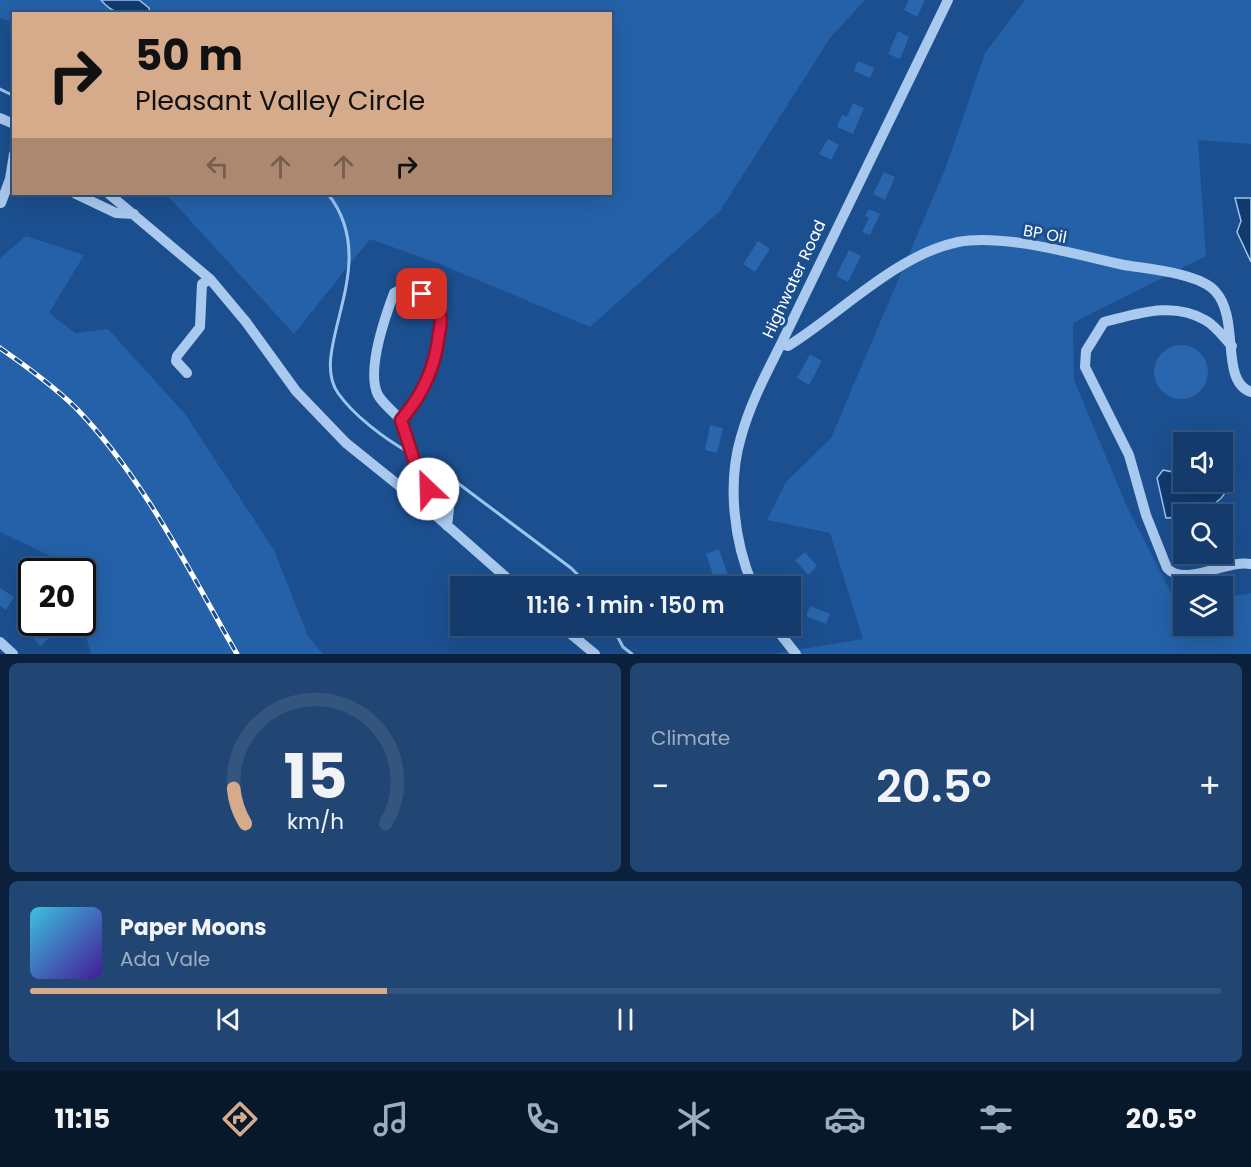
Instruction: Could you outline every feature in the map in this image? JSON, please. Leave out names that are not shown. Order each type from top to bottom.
[{"type":"street","name":"Highwater Road","points":[[750,576],[738,542],[735,508],[740,439],[753,401],[948,0]]},
{"type":"street","points":[[1,203],[12,166]]},
{"type":"street","points":[[78,195],[116,213],[134,214]]},
{"type":"street","points":[[110,195],[210,279],[246,322],[308,405],[346,443],[504,576]]},
{"type":"street","name":"BP Oil","points":[[780,344],[788,346],[903,265],[933,250],[959,242],[984,240],[1065,253],[1199,280],[1214,290],[1225,308],[1235,380],[1251,392]]},
{"type":"street","points":[[187,373],[176,361],[177,356],[200,327],[202,284],[210,279]]},
{"type":"street","points":[[401,420],[421,395],[427,382],[433,366],[441,323],[437,308],[428,298],[404,288],[394,293],[385,318],[374,374],[379,397],[401,420],[425,485],[449,510],[447,526]]},
{"type":"street","points":[[1232,346],[1207,320],[1183,310],[1152,311],[1104,322],[1086,351],[1085,367],[1129,455],[1146,515],[1167,568],[1173,575],[1183,576],[1239,563],[1251,564]]},
{"type":"street","points":[[573,636],[595,654]]},
{"type":"street","points":[[782,636],[796,654]]},
{"type":"street","points":[[0,642],[13,654]]},
{"type":"shaded area","points":[[0,0],[865,0],[830,38],[720,211],[590,327],[440,264],[370,239],[294,334],[167,195],[612,195],[612,12],[12,12],[12,22],[0,18]]},
{"type":"shaded area","points":[[101,0],[139,0],[149,8],[150,12],[117,12]]},
{"type":"shaded area","points":[[1025,0],[1251,0],[1251,144],[1198,140],[1206,256],[1073,323],[1074,380],[1127,507],[1173,596],[1173,636],[1233,636],[1233,596],[1251,593],[1251,654],[772,654],[863,639],[830,533],[767,520],[786,482],[831,438],[946,167],[985,53]]},
{"type":"shaded area","points":[[1235,198],[1251,198],[1251,262],[1237,232],[1241,221]]},
{"type":"shaded area","points":[[26,236],[84,255],[49,313],[75,333],[108,329],[185,414],[274,550],[308,636],[323,654],[91,654],[86,636],[96,636],[96,558],[55,558],[0,532],[0,258]]},
{"type":"shaded area","points":[[1163,470],[1173,472],[1173,492],[1225,493],[1214,504],[1173,504],[1173,517],[1166,518],[1157,478]]},
{"type":"building","points":[[909,0],[925,0],[917,17],[904,10]]},
{"type":"building","points":[[898,31],[909,37],[900,59],[888,54]]},
{"type":"building","points":[[858,61],[874,68],[870,78],[854,71]]},
{"type":"building","points":[[853,103],[864,108],[853,134],[837,127],[842,115],[847,117]]},
{"type":"building","points":[[828,139],[839,145],[831,160],[819,154]]},
{"type":"building","points":[[884,172],[895,177],[885,200],[873,194]]},
{"type":"building","points":[[869,209],[880,214],[870,235],[862,232],[869,218],[865,216]]},
{"type":"building","points":[[758,241],[770,249],[755,272],[743,264]]},
{"type":"building","points":[[849,250],[861,256],[848,282],[836,276]]},
{"type":"building","points":[[1176,345],[1186,345],[1196,349],[1204,357],[1208,372],[1204,387],[1196,395],[1186,399],[1176,399],[1166,395],[1158,387],[1154,377],[1154,367],[1158,357],[1166,349]]},
{"type":"building","points":[[810,354],[822,361],[809,385],[797,378]]},
{"type":"building","points":[[710,425],[723,428],[717,453],[705,450]]},
{"type":"building","points":[[719,549],[728,576],[714,576],[706,554]]},
{"type":"building","points":[[805,552],[817,566],[808,575],[795,560]]},
{"type":"building","points":[[0,588],[14,597],[6,610],[0,606]]},
{"type":"building","points":[[810,606],[830,614],[826,624],[806,616]]},
{"type":"building","points":[[32,636],[52,636],[40,646]]},
{"type":"waterway","points":[[0,89],[12,95]]},
{"type":"waterway","points":[[329,195],[343,221],[349,249],[348,277],[331,353],[331,375],[338,393],[352,410],[408,452]]},
{"type":"waterway","points":[[416,457],[447,475],[579,576]]},
{"type":"waterway","points":[[617,636],[623,647],[632,654]]},
{"type":"railway","points":[[0,348],[39,376],[75,407],[123,464],[164,525],[237,654]]},
{"type":"route","points":[[422,294],[441,315],[438,342],[433,366],[421,395],[401,420],[418,466],[420,479],[428,489]]}]
